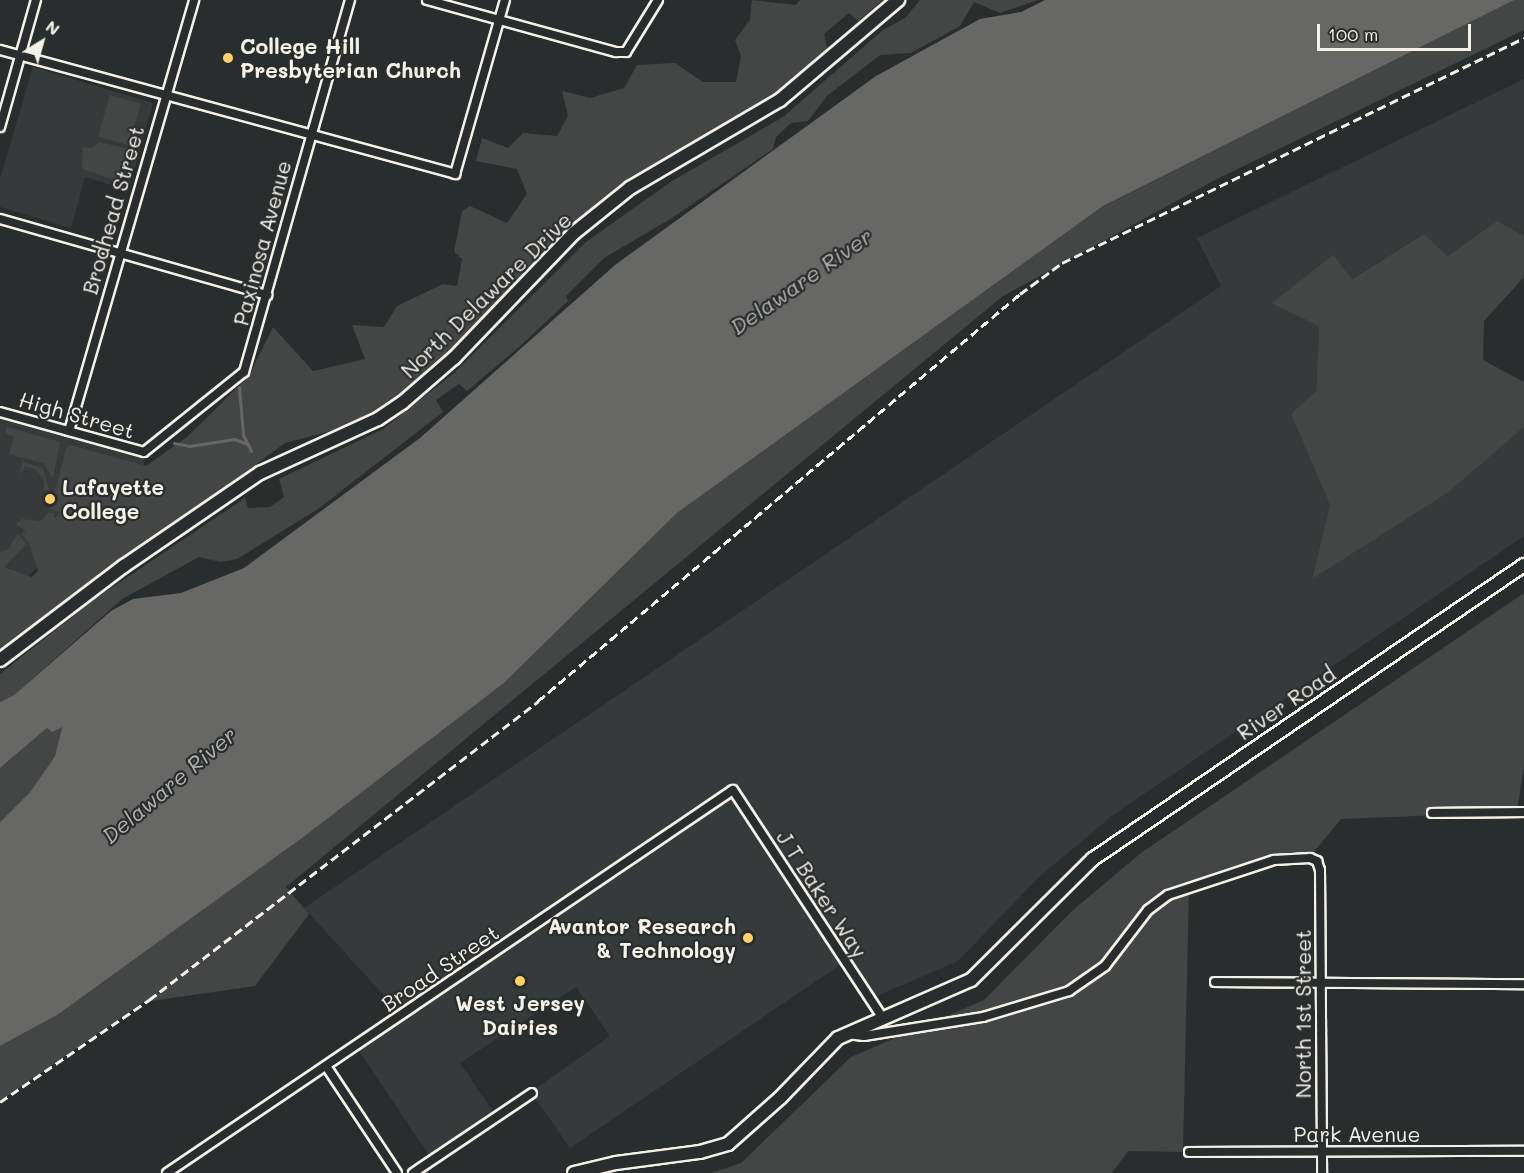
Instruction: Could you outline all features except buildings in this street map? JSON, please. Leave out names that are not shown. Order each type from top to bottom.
[{"type":"street","points":[[0,127],[36,0]]},
{"type":"street","name":"Brodhead Street","points":[[69,431],[165,93],[194,0]]},
{"type":"street","name":"Paxinosa Avenue","points":[[144,452],[244,372],[350,0]]},
{"type":"street","points":[[427,0],[626,52],[658,0]]},
{"type":"street","points":[[0,50],[165,93],[455,174],[506,0]]},
{"type":"street","name":"North Delaware Drive","points":[[0,660],[124,566],[260,473],[378,419],[402,403],[454,358],[582,227],[630,188],[780,100],[898,0]]},
{"type":"street","points":[[0,219],[267,295]]},
{"type":"street","name":"High Street","points":[[0,412],[144,452]]},
{"type":"street","name":"River Road","points":[[574,1173],[616,1163],[700,1152],[728,1143],[845,1033],[939,997],[971,980],[1002,954],[1072,878],[1133,830],[1524,565]]},
{"type":"street","name":"J T Baker Way","points":[[733,790],[882,1017]]},
{"type":"street","name":"Broad Street","points":[[167,1173],[733,790]]},
{"type":"street","points":[[1432,813],[1524,812]]},
{"type":"street","name":"North 1st Street","points":[[845,1033],[864,1036],[958,1022],[1069,992],[1105,966],[1148,910],[1168,894],[1274,860],[1312,858],[1320,870],[1322,1173]]},
{"type":"street","points":[[1215,982],[1524,984]]},
{"type":"street","points":[[326,1066],[397,1173]]},
{"type":"street","points":[[413,1173],[532,1093]]},
{"type":"street","name":"Park Avenue","points":[[1189,1152],[1524,1151]]},
{"type":"shaded area","points":[[752,0],[796,5],[800,0],[883,0],[858,21],[849,13],[824,34],[827,48],[812,68],[747,117],[654,165],[583,215],[542,252],[435,370],[389,404],[342,428],[285,443],[0,653],[0,552],[7,550],[18,534],[27,544],[4,567],[32,577],[38,571],[29,543],[21,534],[26,531],[16,524],[22,519],[41,521],[49,512],[55,513],[54,518],[58,516],[59,512],[50,509],[66,448],[70,445],[146,466],[187,437],[249,376],[273,327],[313,371],[365,359],[352,325],[384,327],[397,306],[443,284],[457,286],[462,259],[454,252],[462,211],[470,206],[507,223],[527,194],[517,169],[476,161],[482,138],[508,148],[523,133],[557,136],[568,116],[562,91],[590,98],[624,88],[637,65],[675,63],[703,82],[736,82],[741,56],[735,40],[750,20]]},
{"type":"shaded area","points":[[920,0],[1038,0],[1000,13],[974,2],[960,26],[911,53],[880,55],[827,96],[808,121],[791,123],[776,137],[773,149],[672,218],[604,258],[566,296],[568,301],[519,347],[467,391],[459,384],[436,400],[443,412],[318,509],[237,559],[221,562],[199,557],[122,599],[14,695],[0,702],[0,674],[92,601],[245,498],[248,508],[270,507],[284,497],[279,479],[383,429],[454,373],[586,242],[672,181],[783,117],[883,30],[905,18]]},
{"type":"shaded area","points":[[1512,0],[1524,0],[1524,30],[1213,181],[1003,296],[286,887],[309,914],[255,986],[144,1002],[0,1101],[0,1046],[53,1017],[505,682],[677,513],[1103,206]]},
{"type":"shaded area","points":[[33,67],[153,103],[128,190],[85,177],[71,228],[0,207],[0,179]]},
{"type":"shaded area","points":[[1524,79],[1524,236],[1497,221],[1448,256],[1424,234],[1351,279],[1319,326],[1316,391],[1291,414],[1330,505],[1312,578],[1449,492],[1524,427],[1524,536],[1113,815],[1039,877],[958,961],[865,1001],[840,965],[570,1148],[531,1092],[610,1036],[576,987],[460,1063],[498,1119],[433,1161],[355,1045],[401,1014],[304,908],[1221,286],[1197,238]]},
{"type":"shaded area","points":[[110,95],[141,104],[129,145],[98,136]]},
{"type":"shaded area","points":[[99,142],[133,150],[124,183],[82,169],[83,147],[92,148]]},
{"type":"shaded area","points":[[1497,221],[1524,236],[1524,277],[1484,321],[1483,360],[1524,382],[1524,427],[1449,492],[1312,579],[1330,505],[1291,414],[1316,391],[1319,326],[1272,303],[1333,255],[1352,279],[1424,234],[1448,256]]},
{"type":"shaded area","name":"Lafayette College","points":[[0,411],[144,452],[144,469],[17,586],[0,579]]},
{"type":"shaded area","points":[[7,427],[60,442],[53,479],[43,463],[9,454],[14,437],[5,433]]},
{"type":"shaded area","points":[[23,462],[43,468],[50,492],[44,490],[44,480],[36,470],[25,466],[19,476]]},
{"type":"shaded area","points":[[1524,593],[1524,764],[1517,812],[1341,819],[1312,854],[1189,886],[1183,1152],[1128,1151],[1112,1173],[711,1173],[741,1163],[851,1057],[984,1000],[1072,911],[1141,853]]},
{"type":"shaded area","points":[[62,726],[55,756],[31,791],[0,822],[0,768],[47,728]]},
{"type":"water","name":"Delaware River","points":[[1045,0],[1514,0],[1103,206],[677,513],[505,682],[306,835],[57,1015],[0,1046],[0,822],[31,791],[55,756],[62,727],[52,732],[47,728],[0,768],[0,702],[14,695],[111,611],[133,599],[181,593],[244,568],[420,438],[615,265],[876,76],[980,19],[1021,12]]},
{"type":"waterway","points":[[239,387],[243,435],[251,451]]},
{"type":"waterway","points":[[174,443],[189,446],[234,439],[248,444]]},
{"type":"railway","points":[[0,1102],[149,1000],[538,701],[1020,294],[1062,263],[1524,38]]},
{"type":"place","name":"College Hill Presbyterian Church","points":[[228,58]]},
{"type":"place","name":"Lafayette College","points":[[50,499]]},
{"type":"place","name":"Avantor Research & Technology","points":[[748,938]]},
{"type":"place","name":"West Jersey Dairies","points":[[520,981]]}]
